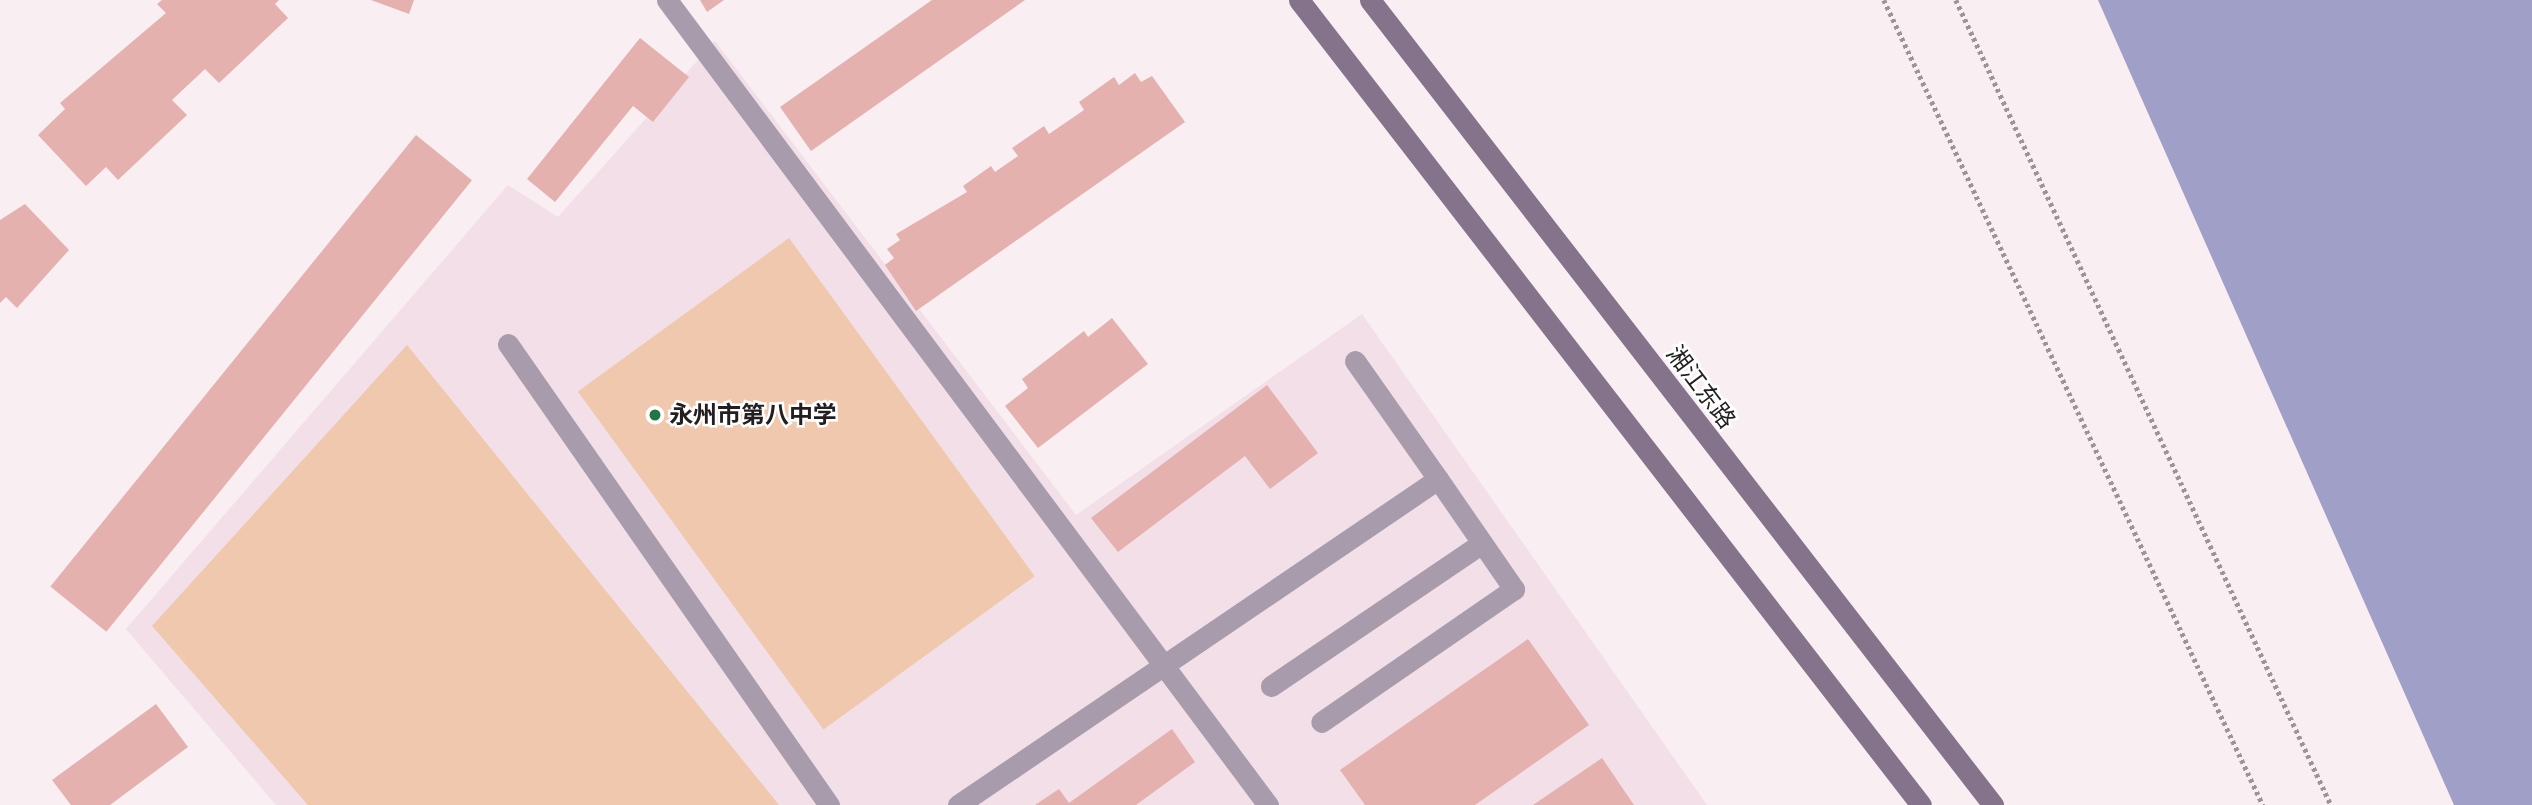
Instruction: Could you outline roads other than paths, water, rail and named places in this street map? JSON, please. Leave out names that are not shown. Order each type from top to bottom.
[{"type":"main road","points":[[1299,0],[1921,805]]},
{"type":"main road","name":"湘江东路","points":[[1370,0],[1993,805]]},
{"type":"lane","points":[[667,0],[1166,663],[1268,805]]},
{"type":"lane","points":[[508,344],[829,805]]},
{"type":"lane","points":[[1321,722],[1514,589],[1356,361]]},
{"type":"lane","points":[[958,805],[1438,479]]},
{"type":"lane","points":[[1271,686],[1482,543]]},
{"type":"water","points":[[2098,0],[2532,0],[2532,805],[2454,805]]},
{"type":"place","name":"永州市第八中学","points":[[655,415]]}]
